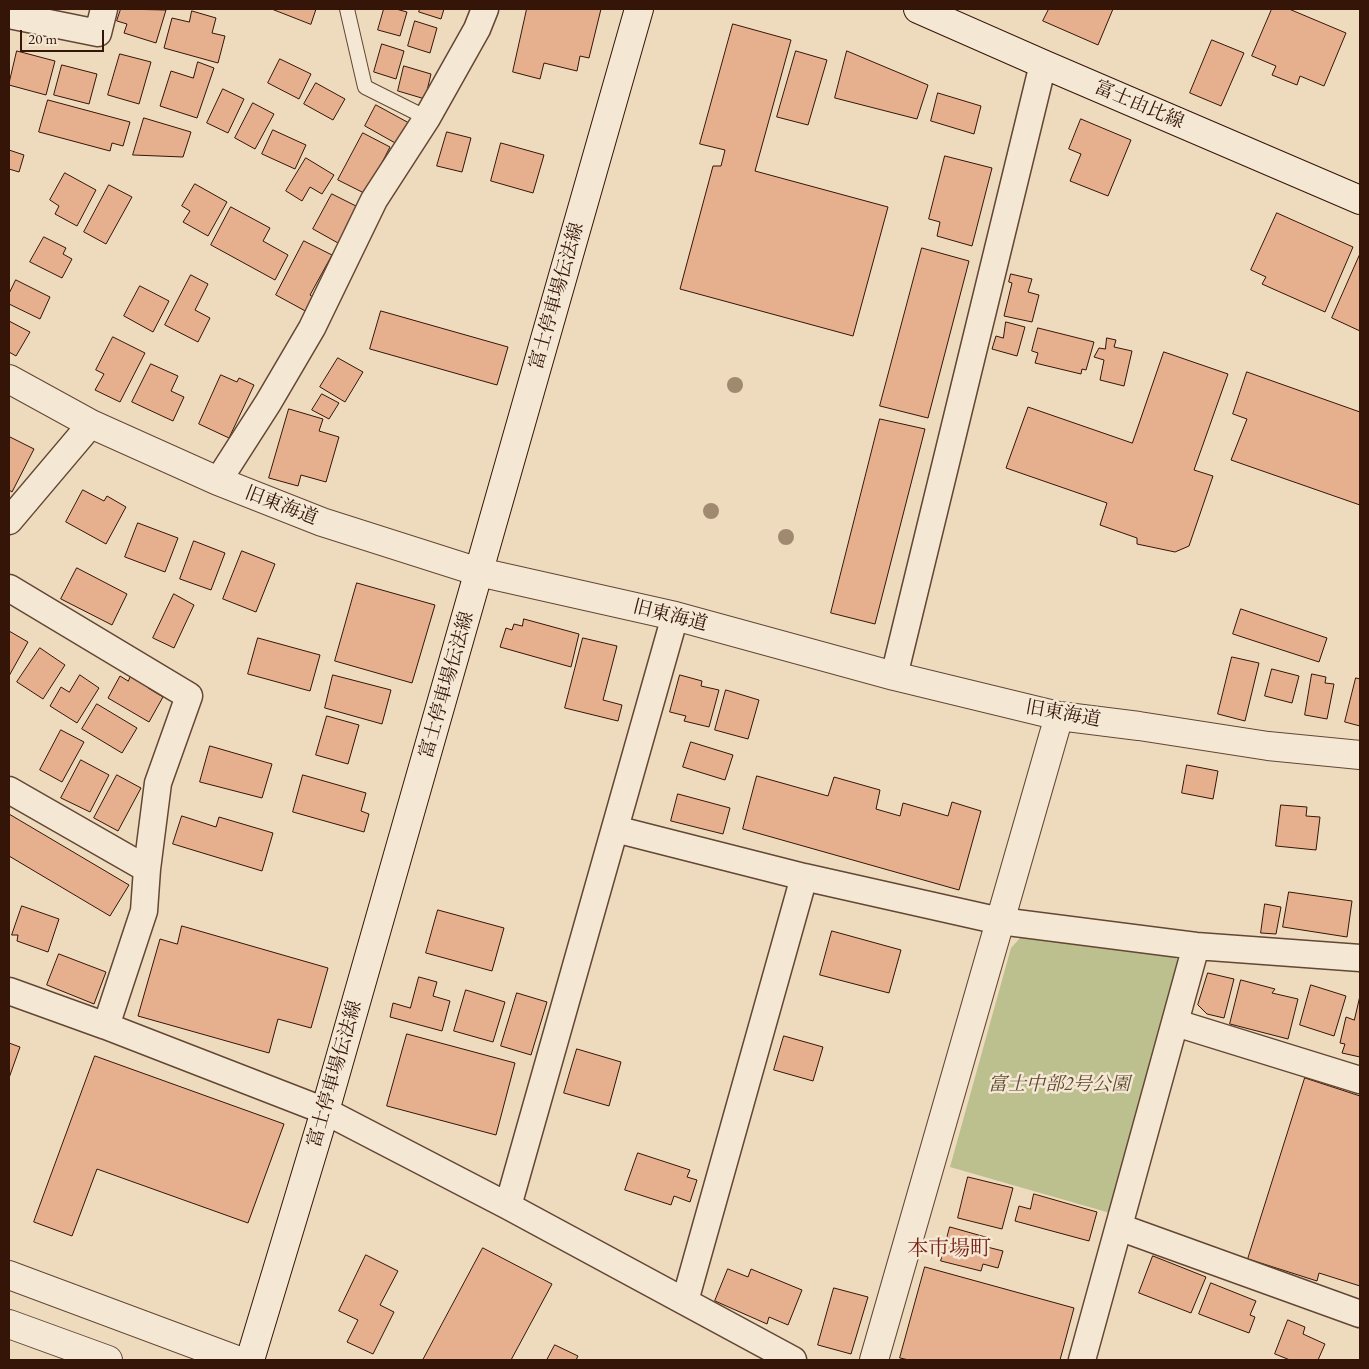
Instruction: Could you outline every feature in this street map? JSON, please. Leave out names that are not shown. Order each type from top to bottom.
[{"type":"street","points":[[9,15],[98,33],[104,9]]},
{"type":"street","points":[[218,481],[268,403],[312,328],[374,200],[427,118],[477,29],[485,9]]},
{"type":"street","name":"富士停車場伝法線","points":[[250,1360],[325,1111],[639,9]]},
{"type":"street","name":"富士由比線","points":[[918,9],[1360,200]]},
{"type":"street","points":[[894,676],[1043,64]]},
{"type":"street","name":"旧東海道","points":[[9,379],[91,424],[218,481],[322,522],[479,572],[675,616],[894,676],[1059,716],[1268,746],[1360,755]]},
{"type":"street","points":[[9,521],[91,424]]},
{"type":"street","points":[[9,588],[190,696],[158,782],[147,869],[144,911],[106,1026]]},
{"type":"street","points":[[508,1206],[675,616]]},
{"type":"street","points":[[874,1360],[1059,716]]},
{"type":"street","points":[[9,790],[147,869]]},
{"type":"street","points":[[616,829],[804,877],[1000,921],[1196,946],[1360,958]]},
{"type":"street","points":[[685,1301],[804,877]]},
{"type":"street","points":[[1082,1360],[1196,946]]},
{"type":"street","points":[[9,992],[106,1026],[325,1111],[508,1206],[792,1360]]},
{"type":"street","points":[[1176,1023],[1360,1080]]},
{"type":"street","points":[[1119,1227],[1360,1314]]},
{"type":"street","points":[[9,1275],[237,1360]]},
{"type":"street","points":[[9,1324],[108,1360]]},
{"type":"lane","points":[[347,9],[365,87],[427,118]]},
{"type":"green space","name":"富士中部2号公園","points":[[1021,937],[1167,950],[1179,961],[1110,1213],[950,1167],[1011,948]]},
{"type":"building","points":[[121,9],[166,10],[156,43],[124,33],[127,24],[117,21]]},
{"type":"building","points":[[272,9],[316,9],[311,24]]},
{"type":"building","points":[[384,9],[396,9],[407,12],[400,36],[378,30]]},
{"type":"building","points":[[420,9],[444,9],[441,19],[419,12]]},
{"type":"building","points":[[527,9],[601,9],[589,58],[580,56],[577,71],[544,63],[540,79],[513,72]]},
{"type":"building","points":[[1049,9],[1113,9],[1098,45],[1043,21]]},
{"type":"building","points":[[1272,9],[1289,9],[1346,33],[1324,86],[1300,76],[1297,85],[1272,75],[1276,66],[1252,56]]},
{"type":"building","points":[[192,11],[216,18],[212,33],[225,36],[218,63],[164,48],[172,18],[189,22]]},
{"type":"building","points":[[415,21],[437,28],[430,53],[408,46]]},
{"type":"building","points":[[733,24],[791,40],[755,171],[888,207],[853,336],[680,289],[713,166],[721,166],[725,150],[700,144]]},
{"type":"building","points":[[1212,40],[1244,53],[1221,106],[1190,93]]},
{"type":"building","points":[[382,44],[404,51],[396,79],[374,72]]},
{"type":"building","points":[[17,51],[55,61],[46,95],[9,85]]},
{"type":"building","points":[[796,51],[827,60],[808,125],[777,117]]},
{"type":"building","points":[[847,51],[928,85],[917,119],[835,98]]},
{"type":"building","points":[[120,54],[151,62],[139,104],[108,95]]},
{"type":"building","points":[[280,59],[311,74],[299,99],[268,83]]},
{"type":"building","points":[[198,62],[214,68],[197,118],[160,106],[171,71],[193,78]]},
{"type":"building","points":[[62,65],[97,74],[89,104],[54,95]]},
{"type":"building","points":[[404,66],[431,74],[425,99],[398,91]]},
{"type":"building","points":[[316,83],[345,99],[333,120],[304,104]]},
{"type":"building","points":[[223,89],[244,99],[228,133],[207,123]]},
{"type":"building","points":[[938,93],[981,106],[974,134],[931,121]]},
{"type":"building","points":[[48,100],[130,122],[123,146],[112,143],[110,151],[39,132]]},
{"type":"building","points":[[253,103],[274,114],[255,149],[235,138]]},
{"type":"building","points":[[376,105],[409,123],[397,144],[365,126]]},
{"type":"building","points":[[144,118],[191,132],[183,157],[133,155]]},
{"type":"building","points":[[1081,119],[1131,140],[1108,196],[1070,181],[1081,154],[1069,149]]},
{"type":"building","points":[[273,130],[306,145],[295,169],[262,154]]},
{"type":"building","points":[[447,132],[471,138],[462,172],[437,166]]},
{"type":"building","points":[[363,133],[390,147],[366,194],[338,180]]},
{"type":"building","points":[[501,143],[544,155],[533,193],[491,181]]},
{"type":"building","points":[[9,150],[24,155],[19,172],[9,169]]},
{"type":"building","points":[[945,156],[992,168],[972,246],[937,236],[940,222],[929,219]]},
{"type":"building","points":[[306,158],[334,175],[322,194],[310,187],[302,201],[286,191]]},
{"type":"building","points":[[65,173],[96,190],[77,226],[55,214],[59,206],[50,200]]},
{"type":"building","points":[[195,184],[227,202],[208,236],[183,222],[190,211],[182,206]]},
{"type":"building","points":[[109,185],[132,197],[106,244],[84,232]]},
{"type":"building","points":[[332,194],[358,207],[338,243],[313,229]]},
{"type":"building","points":[[231,207],[270,228],[263,241],[288,255],[275,280],[211,245]]},
{"type":"building","points":[[1277,213],[1353,247],[1325,312],[1262,284],[1266,277],[1251,270]]},
{"type":"building","points":[[44,237],[66,248],[63,254],[72,259],[62,278],[30,262]]},
{"type":"building","points":[[304,241],[332,255],[310,295],[316,299],[309,313],[276,295]]},
{"type":"building","points":[[922,248],[969,261],[928,418],[880,406]]},
{"type":"building","points":[[1360,254],[1360,331],[1332,318]]},
{"type":"building","points":[[1011,274],[1032,279],[1028,292],[1039,295],[1032,322],[1004,316],[1012,283],[1009,282]]},
{"type":"building","points":[[191,275],[208,284],[195,310],[210,318],[198,342],[165,325]]},
{"type":"building","points":[[16,280],[50,297],[40,319],[9,304],[9,294]]},
{"type":"building","points":[[140,286],[169,301],[153,332],[124,316]]},
{"type":"building","points":[[381,311],[508,347],[497,385],[370,349]]},
{"type":"building","points":[[9,321],[30,332],[16,356],[9,352]]},
{"type":"building","points":[[1006,322],[1025,327],[1017,356],[992,349],[996,336],[1003,338]]},
{"type":"building","points":[[1038,328],[1094,342],[1086,370],[1082,369],[1081,374],[1035,363],[1038,353],[1032,351]]},
{"type":"building","points":[[113,337],[145,353],[120,402],[95,390],[104,374],[96,370]]},
{"type":"building","points":[[1107,338],[1116,340],[1114,347],[1132,351],[1124,386],[1100,380],[1104,360],[1094,357],[1099,348],[1105,349]]},
{"type":"building","points":[[1164,352],[1228,374],[1194,470],[1213,476],[1189,546],[1175,552],[1137,544],[1137,538],[1100,525],[1107,503],[1006,468],[1028,407],[1132,443]]},
{"type":"building","points":[[338,358],[363,372],[345,402],[320,387]]},
{"type":"building","points":[[151,364],[178,376],[171,391],[184,397],[173,421],[132,402]]},
{"type":"building","points":[[1247,372],[1360,412],[1360,505],[1231,460],[1247,419],[1233,414]]},
{"type":"building","points":[[221,375],[237,382],[239,378],[254,385],[229,438],[199,424]]},
{"type":"building","points":[[322,394],[339,403],[329,419],[312,410]]},
{"type":"building","points":[[289,409],[323,419],[319,431],[339,437],[326,482],[301,475],[298,486],[269,478]]},
{"type":"building","points":[[880,419],[925,429],[875,624],[831,613]]},
{"type":"building","points":[[10,437],[34,449],[12,492],[9,490]]},
{"type":"building","points":[[83,490],[104,501],[107,496],[126,507],[106,544],[66,522]]},
{"type":"building","points":[[138,523],[178,538],[165,572],[125,557]]},
{"type":"building","points":[[194,541],[225,553],[211,590],[180,579]]},
{"type":"building","points":[[242,551],[275,564],[256,612],[223,599]]},
{"type":"building","points":[[77,568],[127,594],[112,625],[61,599]]},
{"type":"building","points":[[357,583],[435,605],[412,683],[335,661]]},
{"type":"building","points":[[174,594],[194,605],[174,648],[153,638]]},
{"type":"building","points":[[1241,609],[1327,638],[1319,662],[1233,634]]},
{"type":"building","points":[[524,619],[579,634],[571,667],[500,647],[506,628],[512,630],[514,624],[522,626]]},
{"type":"building","points":[[9,631],[28,642],[9,676]]},
{"type":"building","points":[[258,638],[320,655],[310,691],[248,674]]},
{"type":"building","points":[[583,638],[617,646],[603,700],[622,705],[618,721],[565,708]]},
{"type":"building","points":[[40,648],[65,665],[43,699],[17,682]]},
{"type":"building","points":[[1232,657],[1259,663],[1245,721],[1218,714]]},
{"type":"building","points":[[1272,669],[1299,676],[1292,703],[1265,696]]},
{"type":"building","points":[[132,673],[151,684],[148,688],[163,697],[149,722],[108,698],[120,676],[128,681]]},
{"type":"building","points":[[1312,674],[1326,677],[1325,683],[1334,684],[1327,719],[1305,715]]},
{"type":"building","points":[[80,675],[99,688],[77,723],[50,706],[61,687],[69,692]]},
{"type":"building","points":[[333,675],[391,690],[382,724],[325,708]]},
{"type":"building","points":[[680,675],[702,681],[701,686],[719,690],[709,727],[684,721],[686,716],[670,712]]},
{"type":"building","points":[[1356,678],[1360,679],[1360,726],[1345,722]]},
{"type":"building","points":[[726,690],[759,700],[748,739],[715,730]]},
{"type":"building","points":[[97,704],[137,728],[122,753],[82,729]]},
{"type":"building","points":[[327,716],[359,725],[348,764],[316,755]]},
{"type":"building","points":[[61,730],[84,742],[62,782],[40,770]]},
{"type":"building","points":[[691,742],[733,755],[725,780],[683,767]]},
{"type":"building","points":[[210,746],[272,764],[262,798],[200,782]]},
{"type":"building","points":[[81,760],[109,775],[90,812],[61,798]]},
{"type":"building","points":[[1187,765],[1218,771],[1213,799],[1182,793]]},
{"type":"building","points":[[117,775],[141,788],[118,831],[94,818]]},
{"type":"building","points":[[303,775],[366,793],[361,811],[369,814],[364,832],[293,812]]},
{"type":"building","points":[[757,776],[828,796],[834,777],[880,790],[876,809],[900,816],[903,803],[948,816],[952,802],[981,811],[959,890],[743,829]]},
{"type":"building","points":[[678,794],[730,808],[723,834],[671,821]]},
{"type":"building","points":[[1281,805],[1307,807],[1306,816],[1320,817],[1316,850],[1276,846]]},
{"type":"building","points":[[9,814],[129,885],[110,916],[9,856]]},
{"type":"building","points":[[182,816],[216,827],[219,817],[273,833],[262,871],[173,844]]},
{"type":"building","points":[[1289,892],[1352,901],[1347,937],[1283,927]]},
{"type":"building","points":[[1265,904],[1281,907],[1276,934],[1261,933]]},
{"type":"building","points":[[22,906],[59,919],[48,952],[17,941],[18,935],[12,935]]},
{"type":"building","points":[[438,910],[504,928],[492,971],[426,953]]},
{"type":"building","points":[[182,926],[328,968],[311,1028],[278,1019],[269,1053],[138,1016],[160,939],[177,944]]},
{"type":"building","points":[[832,931],[901,950],[889,993],[820,975]]},
{"type":"building","points":[[59,954],[106,972],[94,1004],[47,985]]},
{"type":"building","points":[[1208,973],[1234,979],[1224,1018],[1207,1014],[1198,1005]]},
{"type":"building","points":[[419,977],[437,982],[433,996],[450,1001],[442,1031],[390,1017],[393,1003],[410,1008]]},
{"type":"building","points":[[1241,980],[1275,989],[1272,993],[1298,999],[1288,1039],[1230,1024]]},
{"type":"building","points":[[1311,985],[1346,996],[1334,1036],[1300,1025]]},
{"type":"building","points":[[466,990],[505,1002],[493,1042],[454,1031]]},
{"type":"building","points":[[517,993],[547,1002],[531,1055],[501,1046]]},
{"type":"building","points":[[1360,996],[1360,1057],[1342,1053],[1345,1044],[1340,1043],[1346,1017],[1354,1020]]},
{"type":"building","points":[[407,1034],[515,1063],[496,1135],[387,1106]]},
{"type":"building","points":[[784,1036],[823,1047],[813,1081],[774,1070]]},
{"type":"building","points":[[9,1043],[20,1047],[9,1078]]},
{"type":"building","points":[[577,1049],[621,1062],[609,1106],[564,1093]]},
{"type":"building","points":[[95,1056],[284,1124],[248,1223],[97,1169],[72,1236],[34,1222]]},
{"type":"building","points":[[1305,1078],[1360,1096],[1360,1286],[1319,1273],[1317,1281],[1248,1259]]},
{"type":"building","points":[[638,1153],[690,1170],[687,1177],[697,1180],[690,1202],[674,1196],[671,1205],[625,1190]]},
{"type":"building","points":[[968,1177],[1013,1188],[1002,1229],[958,1218]]},
{"type":"building","points":[[1034,1194],[1097,1212],[1089,1241],[1015,1221],[1019,1206],[1030,1209]]},
{"type":"building","points":[[950,1227],[989,1238],[987,1247],[1003,1251],[998,1268],[983,1264],[981,1271],[941,1261]]},
{"type":"building","points":[[483,1248],[552,1284],[511,1360],[423,1360]]},
{"type":"building","points":[[366,1255],[398,1271],[380,1305],[394,1312],[373,1354],[347,1342],[358,1320],[339,1311]]},
{"type":"building","points":[[1153,1256],[1206,1277],[1191,1313],[1139,1293]]},
{"type":"building","points":[[925,1267],[1074,1308],[1060,1360],[909,1360],[900,1358]]},
{"type":"building","points":[[728,1269],[748,1277],[751,1269],[802,1290],[788,1325],[769,1317],[767,1324],[715,1301]]},
{"type":"building","points":[[1211,1283],[1256,1301],[1250,1315],[1255,1317],[1249,1333],[1199,1314]]},
{"type":"building","points":[[834,1288],[868,1297],[851,1354],[818,1345]]},
{"type":"building","points":[[1288,1320],[1305,1327],[1303,1334],[1325,1344],[1318,1360],[1290,1360],[1275,1354]]},
{"type":"building","points":[[555,1345],[578,1356],[576,1360],[547,1360]]},
{"type":"district","name":"本市場町","points":[[949,1249]]}]
